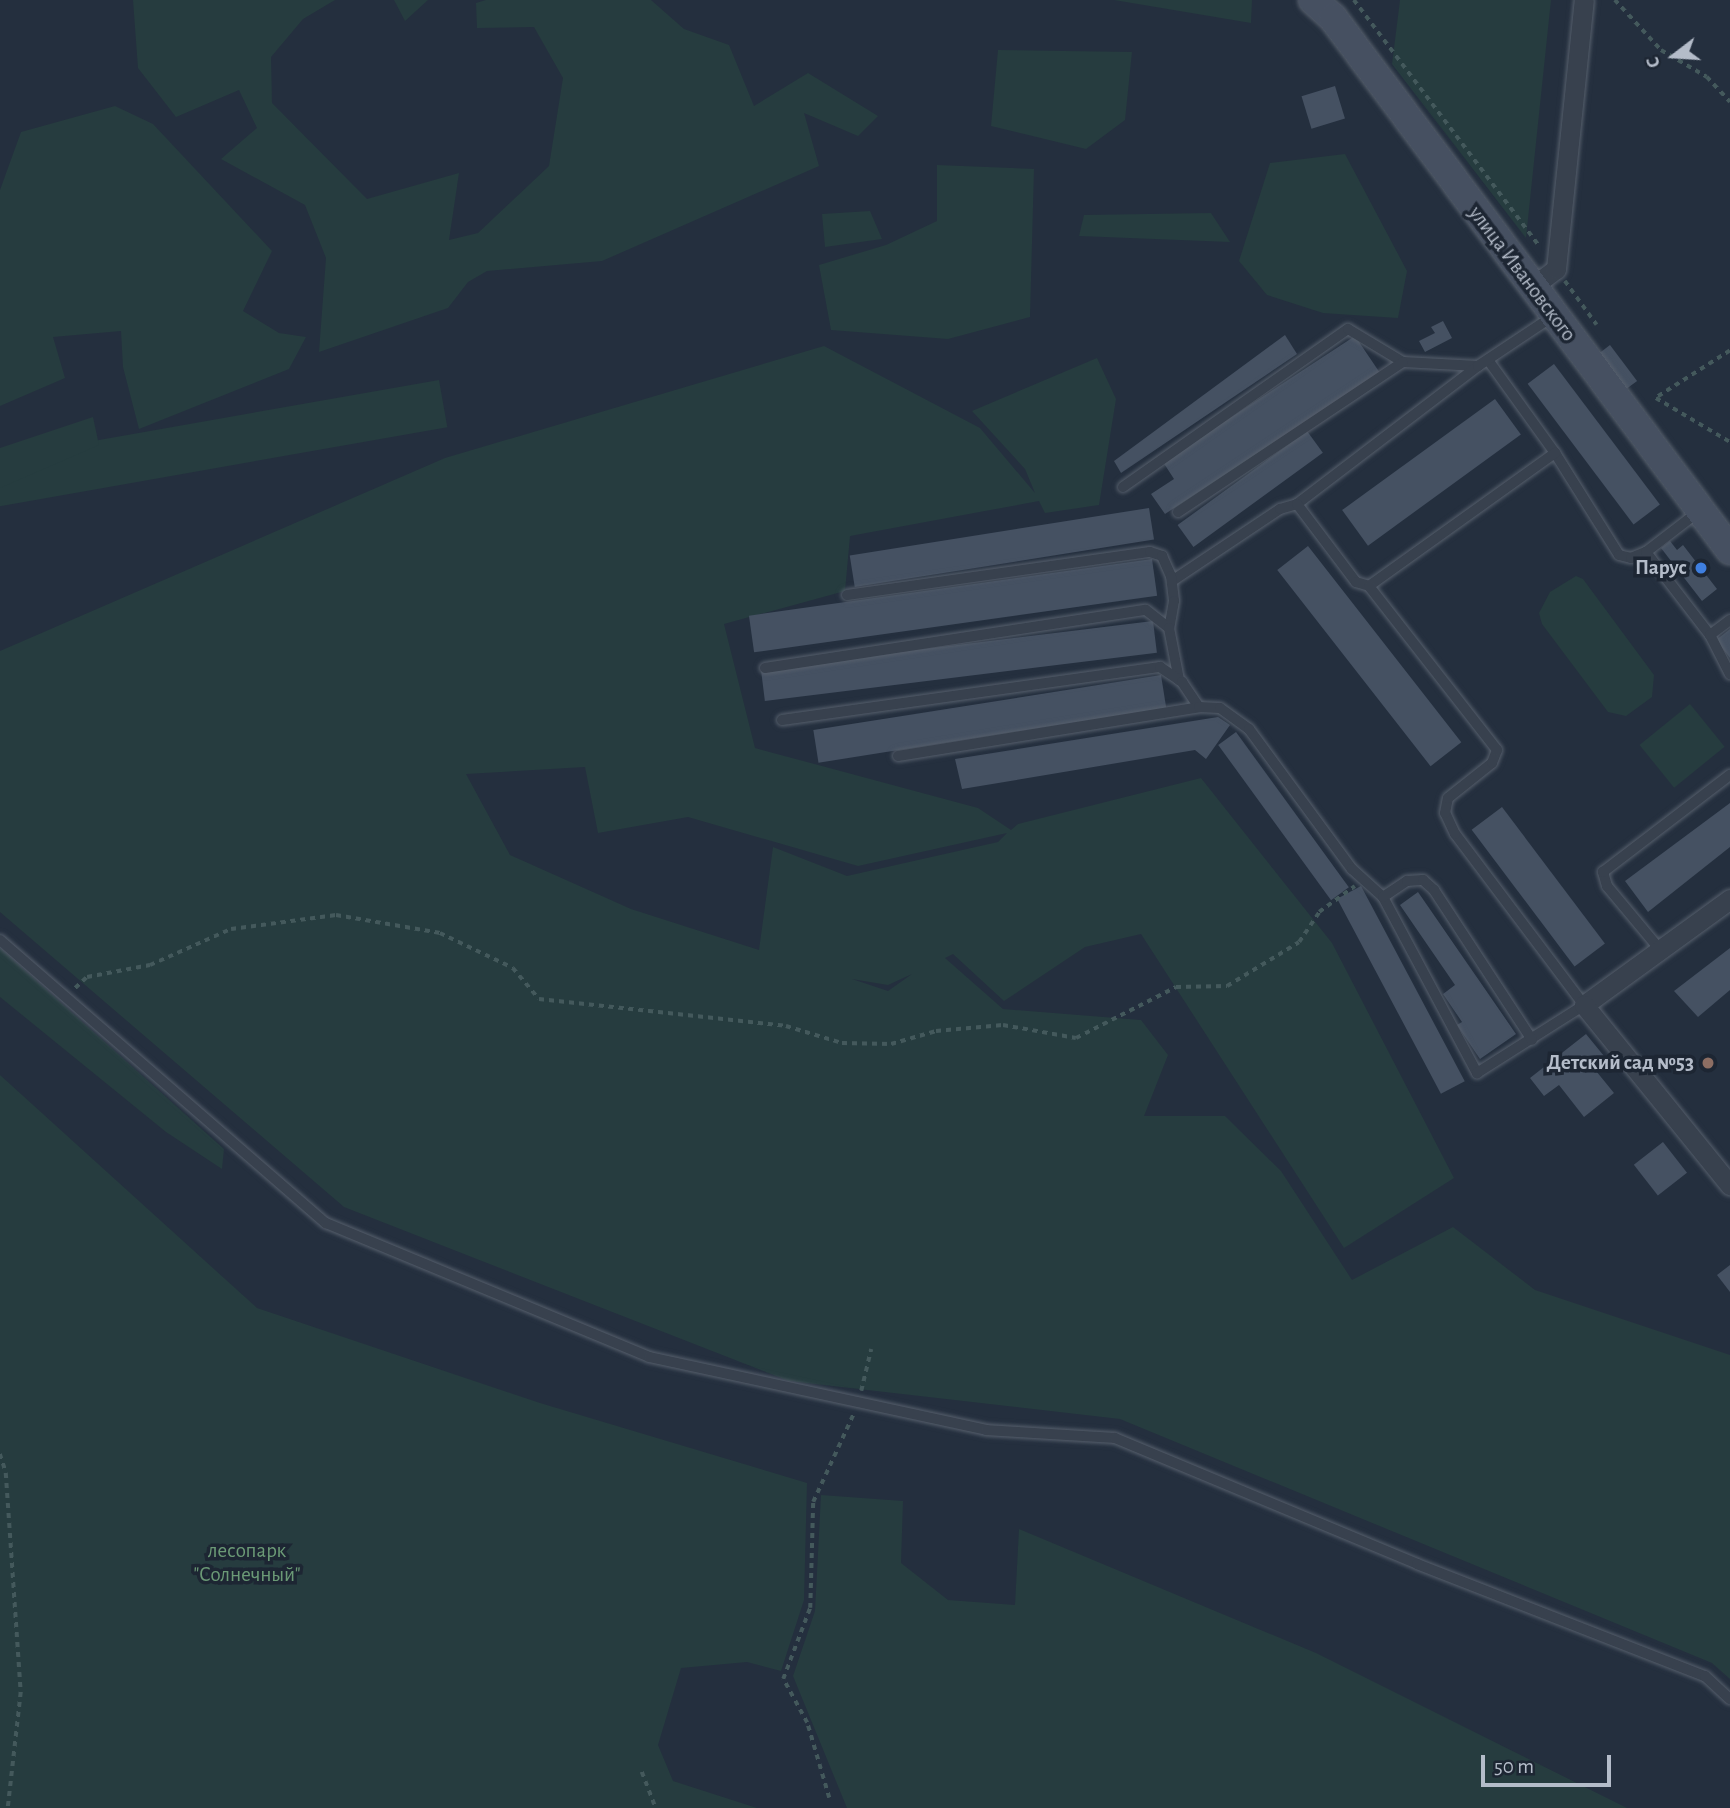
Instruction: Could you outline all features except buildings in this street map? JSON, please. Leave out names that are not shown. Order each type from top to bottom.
[{"type":"main road","name":"улица Ивановского","points":[[1313,0],[1333,18],[1730,550]]},
{"type":"street","points":[[1532,287],[1556,269],[1584,0]]},
{"type":"street","points":[[1730,899],[1662,952],[1584,1005],[1730,1185]]},
{"type":"lane","points":[[1172,581],[1280,509],[1297,504],[1483,363],[1553,316]]},
{"type":"lane","points":[[1122,487],[1348,329],[1403,362],[1483,363]]},
{"type":"lane","points":[[1178,512],[1403,362]]},
{"type":"lane","points":[[1483,363],[1555,453],[1619,555],[1631,558],[1646,552],[1699,511]]},
{"type":"lane","points":[[1369,586],[1555,453]]},
{"type":"lane","points":[[898,756],[1199,707],[1220,708],[1249,729],[1352,869],[1383,897],[1477,1073],[1532,1041],[1584,1005],[1455,834],[1445,813],[1448,798],[1492,762],[1497,750],[1369,586],[1356,582],[1297,504]]},
{"type":"lane","points":[[847,594],[1150,552],[1162,556],[1172,581],[1169,628],[1179,680]]},
{"type":"lane","points":[[1646,552],[1710,635],[1730,674]]},
{"type":"lane","points":[[765,668],[1146,610],[1169,628]]},
{"type":"lane","points":[[1710,635],[1730,620]]},
{"type":"lane","points":[[782,720],[1160,667],[1179,680],[1199,707]]},
{"type":"lane","points":[[1662,952],[1606,886],[1603,872],[1730,775]]},
{"type":"lane","points":[[1383,897],[1407,881],[1423,880],[1434,890],[1532,1041]]},
{"type":"lane","points":[[0,940],[326,1223],[649,1357],[858,1405],[986,1430],[1115,1438],[1417,1564],[1705,1676],[1730,1699]]},
{"type":"path","points":[[1354,0],[1597,325]]},
{"type":"path","points":[[1615,0],[1661,50],[1707,77],[1730,102]]},
{"type":"path","points":[[1730,351],[1656,398],[1730,442]]},
{"type":"path","points":[[65,997],[87,977],[150,965],[231,929],[336,915],[440,933],[513,968],[539,999],[786,1026],[842,1042],[891,1044],[936,1031],[1003,1026],[1076,1038],[1175,987],[1227,986],[1298,942],[1319,912],[1362,881]]},
{"type":"path","points":[[830,1798],[807,1723],[783,1679],[810,1608],[813,1502],[858,1405],[871,1349]]},
{"type":"path","points":[[0,1454],[6,1473],[21,1692],[8,1808]]},
{"type":"path","points":[[642,1772],[656,1808]]},
{"type":"green space","points":[[133,0],[335,0],[303,19],[271,57],[272,103],[367,199],[459,173],[449,240],[478,233],[549,166],[563,78],[534,27],[477,28],[476,3],[486,0],[651,0],[684,29],[729,45],[754,106],[808,73],[878,116],[858,136],[804,113],[819,166],[602,261],[487,271],[468,282],[448,308],[319,352],[326,258],[305,205],[221,159],[257,128],[239,90],[176,117],[138,68]]},
{"type":"green space","points":[[394,0],[428,0],[405,21]]},
{"type":"green space","points":[[1114,0],[1252,0],[1251,23]]},
{"type":"green space","points":[[1400,0],[1551,0],[1526,238],[1392,64]]},
{"type":"green space","points":[[998,50],[1132,52],[1125,120],[1086,149],[991,126]]},
{"type":"green space","points":[[115,106],[153,124],[272,251],[243,311],[279,333],[306,337],[289,369],[139,429],[123,367],[121,331],[53,337],[65,378],[0,406],[0,190],[21,132]]},
{"type":"green space","points":[[1345,154],[1407,271],[1398,318],[1323,313],[1267,295],[1239,261],[1270,163]]},
{"type":"green space","points":[[937,165],[1034,169],[1030,317],[948,339],[831,330],[819,265],[886,245],[937,221]]},
{"type":"green space","points":[[870,211],[882,239],[825,247],[822,214]]},
{"type":"green space","points":[[1211,213],[1230,242],[1079,236],[1084,215]]},
{"type":"green space","points":[[824,346],[980,428],[1035,493],[1025,469],[972,411],[1097,358],[1116,399],[1099,505],[1045,513],[1039,501],[850,536],[845,591],[724,624],[755,748],[978,808],[1011,830],[1018,824],[1201,778],[1332,943],[1454,1178],[1344,1248],[1141,934],[1085,947],[1004,1001],[953,954],[945,958],[1003,1009],[1141,1020],[1168,1055],[1144,1116],[1225,1116],[1281,1171],[1352,1280],[1453,1227],[1535,1290],[1730,1355],[1730,1679],[1712,1663],[1120,1419],[789,1381],[344,1207],[0,912],[0,651],[445,458]],"holes":[[[585,767],[598,833],[688,817],[858,866],[1007,833],[998,842],[847,876],[773,847],[759,950],[631,909],[510,855],[466,774]],[[912,974],[888,991],[852,979],[888,985]]]},
{"type":"green space","points":[[439,380],[447,427],[0,506],[0,457]]},
{"type":"green space","points":[[93,417],[99,445],[0,488],[0,448]]},
{"type":"green space","points":[[1576,576],[1583,579],[1654,675],[1652,697],[1626,716],[1608,712],[1542,624],[1539,613],[1550,592]]},
{"type":"green space","points":[[1690,704],[1725,747],[1674,788],[1639,745]]},
{"type":"green space","points":[[0,948],[224,1149],[222,1169],[166,1132],[0,997]]},
{"type":"green space","name":"лесопарк \"Солнечный\"","points":[[0,1075],[257,1308],[540,1403],[807,1483],[804,1600],[781,1671],[747,1662],[681,1668],[658,1745],[673,1781],[757,1808],[0,1808]]},
{"type":"green space","points":[[821,1495],[903,1501],[901,1563],[948,1600],[1015,1605],[1019,1529],[1316,1653],[1627,1808],[847,1808],[793,1676],[815,1611]]},
{"type":"place","name":"Парус","points":[[1701,568]]},
{"type":"place","name":"Детский сад №53","points":[[1708,1063]]}]
